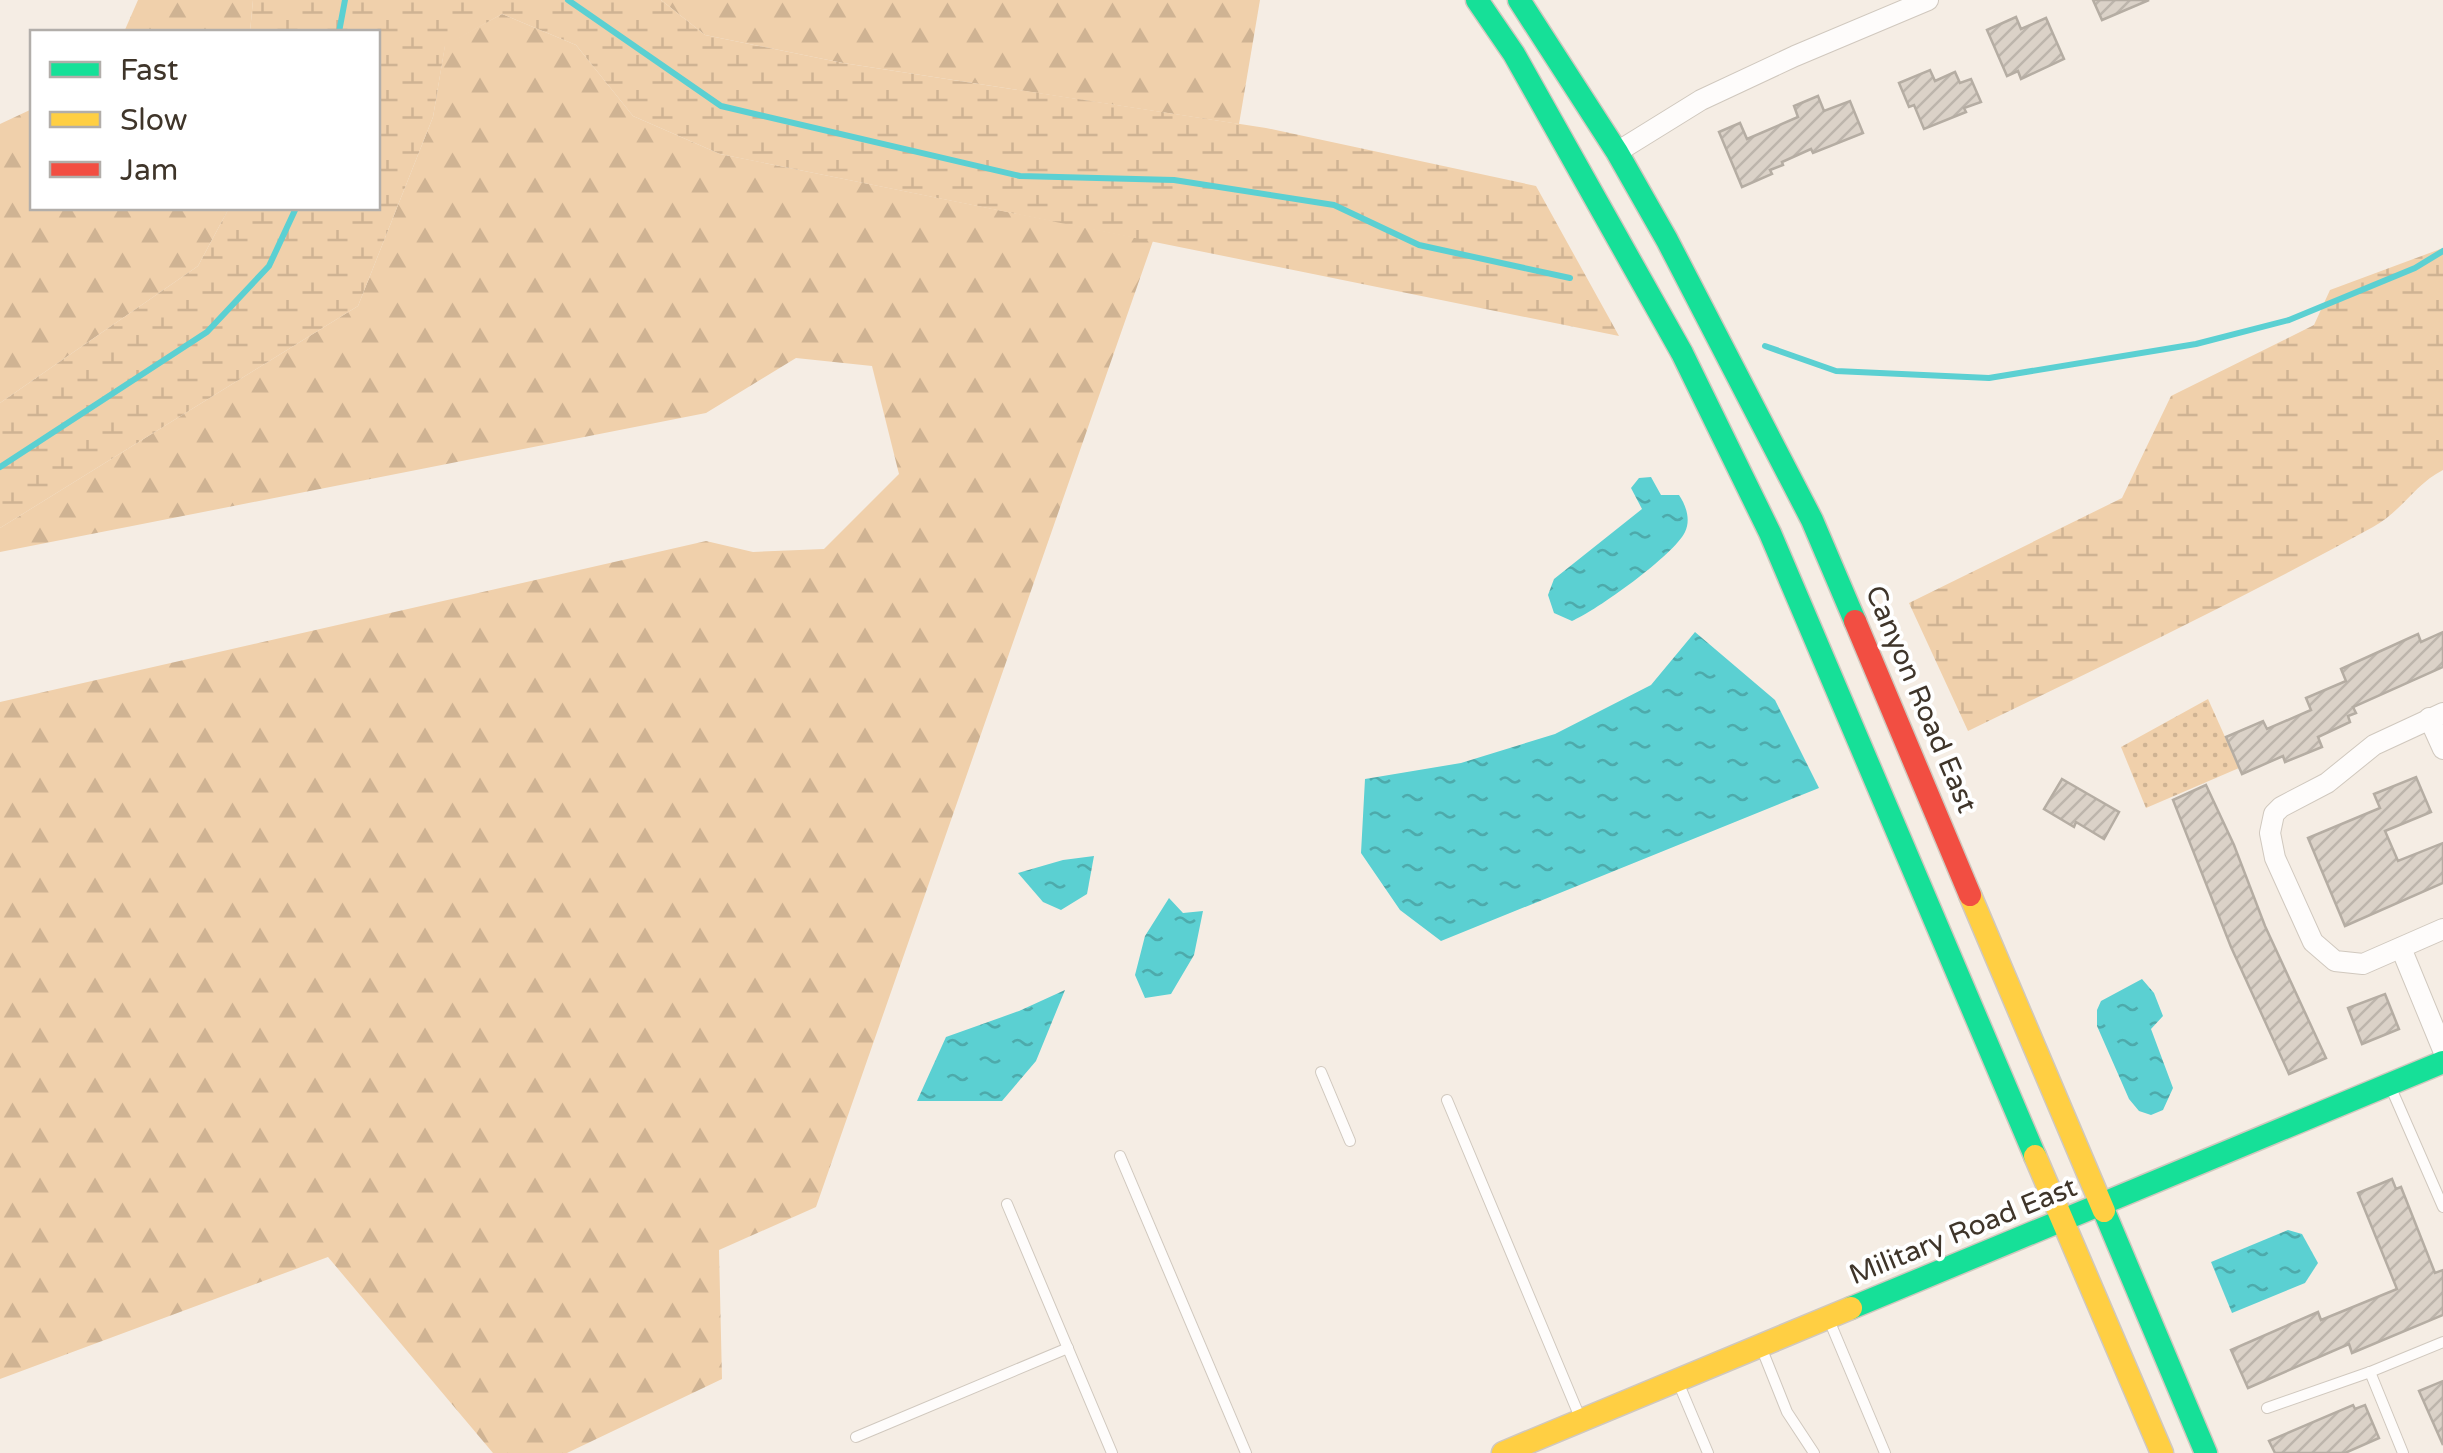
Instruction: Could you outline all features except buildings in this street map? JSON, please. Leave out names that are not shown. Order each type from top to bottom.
[{"type":"main road","points":[[1477,0],[1514,54],[1590,148],[1608,155],[1617,152]]},
{"type":"main road","name":"Canyon Road East","points":[[1519,0],[1617,152],[1724,346],[1812,520],[2206,1453]]},
{"type":"main road","points":[[1514,54],[1682,353],[1770,533],[2162,1453]]},
{"type":"main road","name":"Military Road East","points":[[1504,1453],[2443,1062]]},
{"type":"street","points":[[1617,152],[1702,100],[1928,0]]},
{"type":"street","points":[[2443,750],[2436,715],[2374,745],[2327,783],[2280,806],[2270,834],[2275,858],[2313,942],[2335,961],[2363,964],[2443,930]]},
{"type":"street","points":[[2401,948],[2443,1050]]},
{"type":"lane","points":[[1321,1072],[1350,1141]]},
{"type":"lane","points":[[2390,1084],[2443,1206]]},
{"type":"lane","points":[[1448,1100],[1582,1421]]},
{"type":"lane","points":[[1120,1156],[1246,1453]]},
{"type":"lane","points":[[1007,1204],[1112,1453]]},
{"type":"lane","points":[[1829,1318],[1885,1453]]},
{"type":"lane","points":[[2267,1408],[2443,1342]]},
{"type":"lane","points":[[1760,1347],[1788,1412],[1814,1453]]},
{"type":"lane","points":[[856,1437],[1068,1348]]},
{"type":"lane","points":[[2370,1372],[2403,1453]]},
{"type":"lane","points":[[1677,1381],[1708,1453]]},
{"type":"green space","points":[[138,0],[253,0],[250,30],[125,30]]},
{"type":"green space","points":[[253,0],[661,0],[705,35],[843,63],[1266,128],[1536,186],[1619,336],[720,154],[633,116],[576,45],[502,14],[445,46],[433,117],[358,306],[0,528],[0,403],[198,266],[228,210],[380,210],[380,30],[250,30]]},
{"type":"green space","points":[[661,0],[1260,0],[1239,124],[843,63],[705,35]]},
{"type":"green space","points":[[502,14],[576,45],[633,116],[720,154],[1153,241],[816,1207],[719,1250],[722,1379],[567,1453],[493,1453],[328,1257],[0,1379],[0,702],[706,541],[753,552],[824,549],[899,474],[872,366],[796,358],[706,413],[0,552],[0,528],[358,306],[433,117],[445,45]]},
{"type":"green space","points":[[30,110],[30,210],[228,210],[198,266],[0,403],[0,124]]},
{"type":"green space","points":[[2443,248],[2443,470],[2373,527],[1968,731],[1909,603],[2122,498],[2171,396],[2314,325],[2330,290]]},
{"type":"green space","points":[[2208,699],[2239,768],[2146,808],[2121,747]]},
{"type":"water","points":[[1651,477],[1661,495],[1679,495],[1684,503],[1688,523],[1678,542],[1615,595],[1583,615],[1572,621],[1554,613],[1548,595],[1554,579],[1642,509],[1631,488],[1639,478]]},
{"type":"water","points":[[1695,632],[1775,700],[1819,788],[1441,941],[1400,910],[1361,853],[1365,779],[1461,763],[1555,734],[1651,685]]},
{"type":"water","points":[[1094,856],[1087,894],[1061,910],[1043,902],[1018,873],[1063,860]]},
{"type":"water","points":[[1169,898],[1183,913],[1203,911],[1194,955],[1171,994],[1145,998],[1135,975],[1145,936]]},
{"type":"water","points":[[2142,979],[2154,993],[2163,1016],[2151,1029],[2173,1088],[2163,1110],[2151,1115],[2139,1111],[2129,1099],[2097,1026],[2101,1001]]},
{"type":"water","points":[[1065,990],[1036,1061],[1002,1101],[917,1101],[946,1037]]},
{"type":"water","points":[[2288,1230],[2302,1234],[2318,1263],[2305,1283],[2232,1313],[2211,1262]]},
{"type":"waterway","points":[[339,30],[345,0]]},
{"type":"waterway","points":[[568,0],[721,106],[1020,176],[1174,180],[1334,205],[1419,245],[1570,278]]},
{"type":"waterway","points":[[0,467],[207,332],[269,266],[295,210]]},
{"type":"waterway","points":[[1765,346],[1836,371],[1989,378],[2196,344],[2289,320],[2415,268],[2443,251]]},
{"type":"traffic: fast","points":[[1477,0],[1514,54],[1682,353],[1770,533],[2035,1156]]},
{"type":"traffic: fast","points":[[1519,0],[1617,152],[1667,240],[1812,520],[1855,621]]},
{"type":"traffic: fast","points":[[1851,1308],[2443,1062]]},
{"type":"traffic: fast","points":[[2104,1211],[2206,1453]]},
{"type":"traffic: slow","points":[[1970,895],[2104,1211]]},
{"type":"traffic: slow","points":[[2035,1156],[2162,1453]]},
{"type":"traffic: slow","points":[[1503,1453],[1851,1308]]},
{"type":"traffic: jam","points":[[1855,621],[1970,895]]}]
